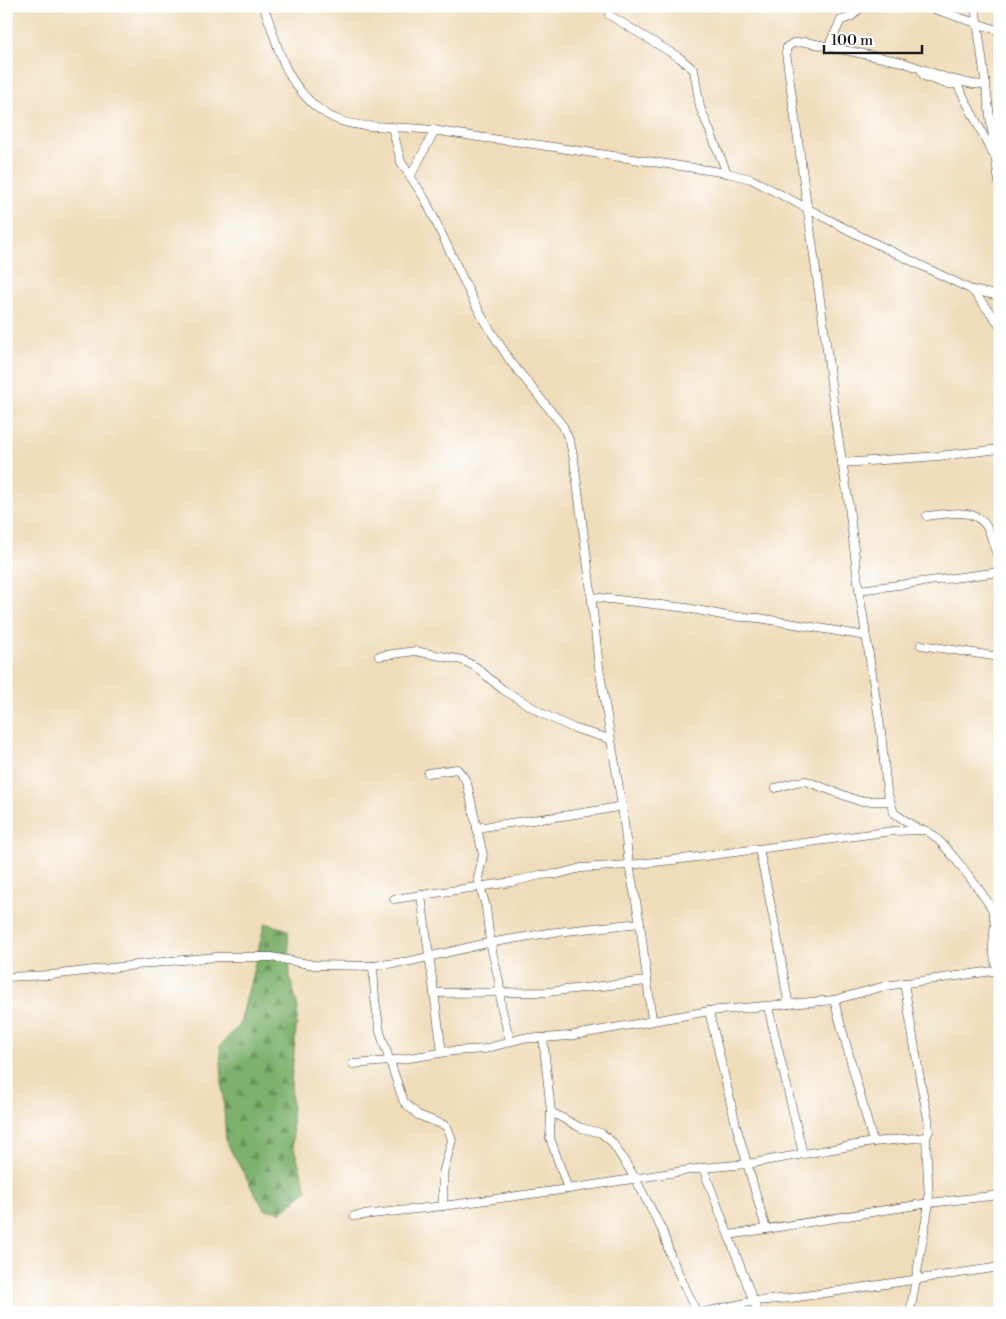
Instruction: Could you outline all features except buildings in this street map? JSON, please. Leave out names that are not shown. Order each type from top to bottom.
[{"type":"street","points":[[263,6],[287,70],[299,89],[316,109],[342,121],[361,126],[435,130],[727,173],[751,179],[808,210],[972,290],[1000,296]]},
{"type":"street","points":[[828,47],[841,20],[851,17],[862,6]]},
{"type":"street","points":[[925,6],[1000,31]]},
{"type":"street","points":[[975,6],[1000,190]]},
{"type":"street","points":[[608,15],[680,58],[694,70],[700,107],[727,173]]},
{"type":"street","points":[[918,830],[894,813],[889,801],[881,732],[858,590],[848,498],[786,52],[787,47],[793,43],[806,42],[902,62],[921,70],[973,84],[986,85]]},
{"type":"street","points":[[921,70],[924,76],[946,84],[957,84],[996,158]]},
{"type":"street","points":[[392,127],[402,162],[425,199],[485,322],[511,362],[563,426],[570,442],[592,597],[599,667],[622,806],[629,865],[640,923],[652,1020]]},
{"type":"street","points":[[410,177],[435,130]]},
{"type":"street","points":[[972,290],[1000,325]]},
{"type":"street","points":[[842,463],[999,450]]},
{"type":"street","points":[[927,516],[947,512],[962,512],[978,518],[987,528],[1000,559]]},
{"type":"street","points":[[858,590],[1000,572]]},
{"type":"street","points":[[592,597],[759,618],[866,636]]},
{"type":"street","points":[[921,645],[1000,657]]},
{"type":"street","points":[[379,656],[416,651],[462,660],[476,667],[502,689],[545,714],[574,728],[610,739]]},
{"type":"street","points":[[428,774],[457,769],[466,783],[483,855],[478,878],[486,906],[501,1006],[510,1041]]},
{"type":"street","points":[[776,788],[806,781],[859,801],[889,801]]},
{"type":"street","points":[[477,828],[622,806]]},
{"type":"street","points":[[394,900],[540,875],[558,874],[581,868],[629,865],[893,831],[928,830],[941,842],[992,909],[996,920],[993,948],[994,959],[999,970],[1000,981]]},
{"type":"street","points":[[759,849],[789,1004]]},
{"type":"street","points":[[422,895],[442,1052]]},
{"type":"street","points":[[6,977],[51,976],[217,957],[272,958],[314,965],[373,966],[411,961],[490,942],[548,933],[640,923]]},
{"type":"street","points":[[373,966],[380,1032],[404,1102],[418,1114],[444,1125],[448,1129],[452,1140],[442,1173],[443,1206]]},
{"type":"street","points":[[353,1064],[485,1048],[523,1038],[544,1038],[585,1033],[710,1011],[834,1000],[885,986],[999,970]]},
{"type":"street","points":[[434,993],[547,992],[646,981]]},
{"type":"street","points":[[904,983],[929,1131],[926,1137],[929,1203],[910,1313]]},
{"type":"street","points":[[834,1000],[873,1142]]},
{"type":"street","points":[[768,1007],[803,1154]]},
{"type":"street","points":[[710,1011],[736,1125],[766,1229]]},
{"type":"street","points":[[544,1038],[551,1112],[552,1146],[568,1189]]},
{"type":"street","points":[[551,1112],[582,1128],[601,1133],[612,1142],[635,1178],[662,1230],[671,1257],[697,1313]]},
{"type":"street","points":[[354,1216],[568,1189],[703,1168],[748,1164],[873,1142],[926,1137]]},
{"type":"street","points":[[703,1168],[758,1313]]},
{"type":"street","points":[[730,1235],[929,1203],[1000,1195]]},
{"type":"street","points":[[702,1313],[755,1301],[800,1297],[1000,1267]]},
{"type":"green space","points":[[265,923],[288,930],[290,977],[298,1008],[291,1083],[293,1145],[307,1190],[281,1212],[264,1209],[226,1142],[220,1046],[240,1024]]}]
